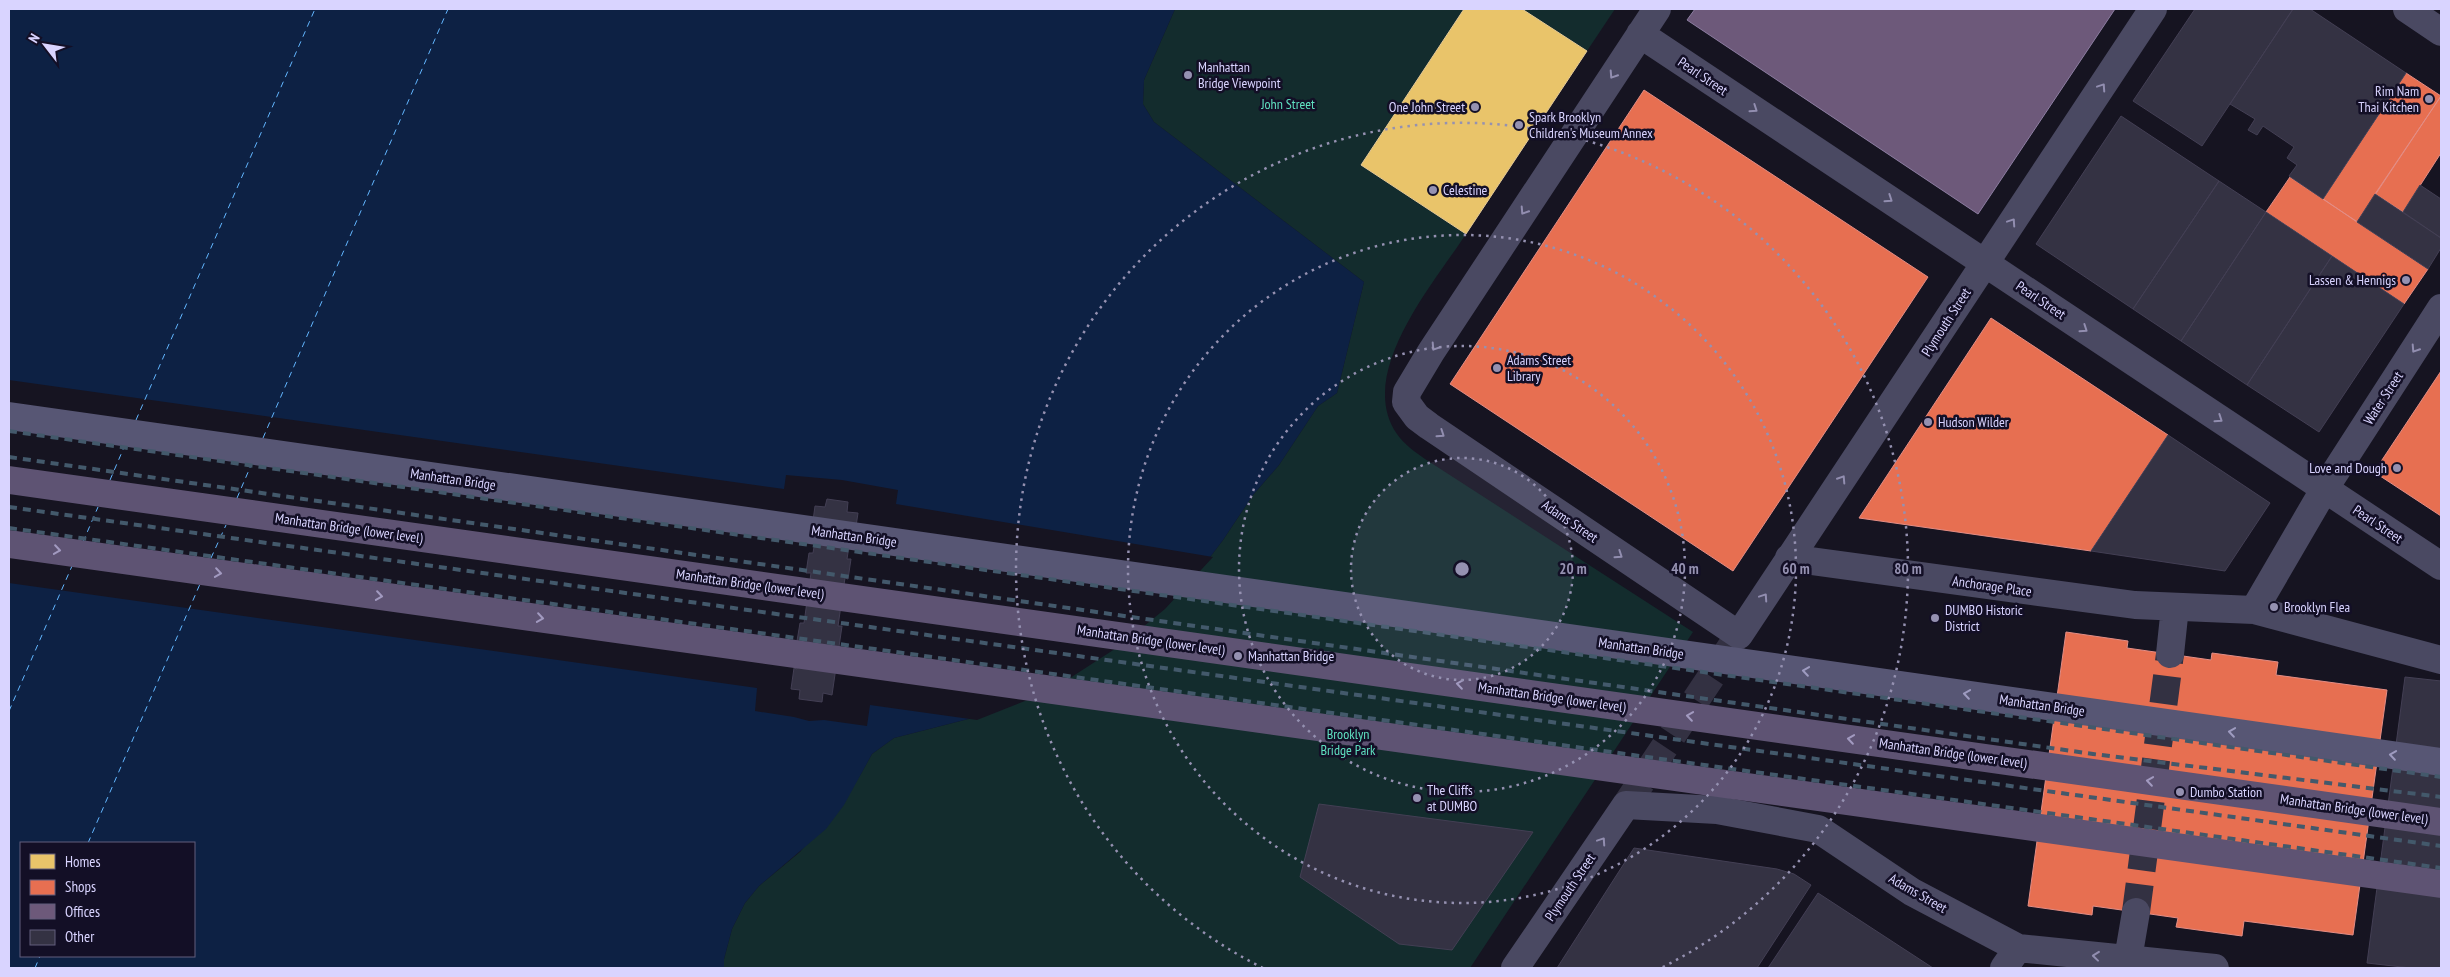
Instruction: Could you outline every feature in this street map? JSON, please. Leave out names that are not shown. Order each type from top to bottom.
[{"type":"main road","name":"Manhattan Bridge","points":[[9,416],[2441,762]]},
{"type":"main road","name":"Manhattan Bridge (lower level)","points":[[9,480],[2441,822]]},
{"type":"main road","points":[[9,544],[2441,884]]},
{"type":"street","points":[[1640,34],[1657,9]]},
{"type":"street","name":"Plymouth Street","points":[[1739,635],[2153,9]]},
{"type":"street","points":[[2407,9],[2441,32]]},
{"type":"street","name":"Pearl Street","points":[[1640,34],[2441,566]]},
{"type":"street","name":"Adams Street","points":[[1640,34],[1431,352],[1407,392],[1406,402],[1417,417],[1429,426],[1739,635]]},
{"type":"street","name":"Water Street","points":[[2254,610],[2325,488],[2441,308]]},
{"type":"street","name":"Anchorage Place","points":[[1790,558],[2134,605],[2254,610],[2441,660]]},
{"type":"street","points":[[2170,654],[2175,607]]},
{"type":"street","name":"Adams Street","points":[[1626,805],[1717,810],[1818,829],[2011,958],[2128,959],[2214,968]]},
{"type":"street","name":"Plymouth Street","points":[[1514,968],[1626,805]]},
{"type":"street","points":[[2128,959],[2136,912]]},
{"type":"green space","name":"Brooklyn Bridge Park","points":[[1175,9],[1464,9],[1361,165],[1466,234],[1419,303],[1404,330],[1392,357],[1386,384],[1387,410],[1397,434],[1421,456],[1693,632],[1470,968],[724,968],[724,959],[732,929],[745,903],[759,886],[800,852],[859,777],[872,754],[894,738],[976,717],[1201,569],[1253,495],[1279,465],[1318,406],[1337,393],[1364,282],[1154,122],[1143,104],[1144,80]]},
{"type":"green space","points":[[1522,9],[1615,9],[1587,51]]},
{"type":"water","points":[[9,9],[1175,9],[1144,80],[1143,104],[1154,122],[1364,282],[1337,393],[1318,406],[1279,465],[1253,495],[1201,569],[976,717],[894,738],[872,754],[844,805],[826,829],[759,886],[745,903],[732,929],[724,959],[724,968],[9,968]]},
{"type":"pier","points":[[9,380],[784,489],[786,475],[842,480],[898,490],[896,504],[1213,557],[1165,609],[1121,645],[1050,691],[977,720],[870,705],[867,726],[824,720],[809,721],[755,711],[757,688],[9,583]]},
{"type":"building: Homes","name":"One John Street","points":[[1464,9],[1522,9],[1587,51],[1466,234],[1361,165]]},
{"type":"building: Shops","points":[[2406,73],[2441,96],[2357,222],[2323,199]]},
{"type":"building: Shops","points":[[1644,90],[1928,277],[1733,571],[1450,384]]},
{"type":"building: Shops","points":[[2441,96],[2441,153],[2403,212],[2375,194]]},
{"type":"building: Shops","points":[[2290,177],[2428,269],[2404,304],[2266,212]]},
{"type":"building: Shops","points":[[1991,318],[2168,435],[2091,551],[1859,518]]},
{"type":"building: Shops","points":[[2441,371],[2441,516],[2374,472]]},
{"type":"building: Shops","points":[[2066,632],[2128,641],[2127,648],[2211,660],[2212,653],[2278,662],[2276,675],[2387,690],[2353,935],[2244,921],[2242,936],[2176,927],[2178,918],[2136,912],[2093,906],[2092,915],[2028,906]]},
{"type":"building: Offices","points":[[1695,9],[2115,9],[1978,214],[1687,20]]},
{"type":"building: Other","points":[[2195,9],[2293,9],[2202,146],[2133,101]]},
{"type":"building: Other","points":[[2293,9],[2310,9],[2406,73],[2323,199],[2289,176],[2297,165],[2287,158],[2294,147],[2263,126],[2257,135],[2248,130],[2255,119],[2230,104]]},
{"type":"building: Other","points":[[2121,116],[2219,181],[2133,309],[2036,244]]},
{"type":"building: Other","points":[[2219,181],[2266,212],[2181,341],[2133,309]]},
{"type":"building: Other","points":[[2420,185],[2441,199],[2441,238],[2403,212]]},
{"type":"building: Other","points":[[2375,194],[2441,238],[2441,248],[2428,269],[2357,222]]},
{"type":"building: Other","points":[[2266,212],[2332,256],[2247,385],[2181,341]]},
{"type":"building: Other","points":[[2332,256],[2404,304],[2319,432],[2247,385]]},
{"type":"building: Other","points":[[2168,435],[2270,503],[2225,571],[2091,551]]},
{"type":"building: Other","points":[[827,499],[848,502],[847,512],[858,513],[855,533],[851,533],[847,559],[851,559],[848,579],[845,578],[838,626],[842,626],[832,695],[823,693],[822,702],[799,699],[800,690],[791,689],[794,668],[797,669],[801,642],[797,641],[800,623],[804,623],[811,573],[806,573],[809,553],[813,553],[817,529],[812,528],[815,506],[825,507]]},
{"type":"building: Other","points":[[2405,677],[2441,681],[2441,968],[2411,968],[2367,963]]},
{"type":"building: Other","points":[[1319,804],[1533,832],[1452,950],[1399,944],[1300,877]]},
{"type":"building: Other","points":[[1634,848],[1777,869],[1794,874],[1811,885],[1757,968],[1557,968]]},
{"type":"building: Other","points":[[1818,893],[1933,968],[1768,968]]},
{"type":"ferry route","points":[[136,420],[315,9]]},
{"type":"ferry route","points":[[263,438],[448,9]]},
{"type":"ferry route","points":[[110,480],[125,445]]},
{"type":"ferry route","points":[[237,498],[252,463]]},
{"type":"ferry route","points":[[83,542],[98,507]]},
{"type":"ferry route","points":[[211,558],[226,525]]},
{"type":"ferry route","points":[[9,711],[72,566]]},
{"type":"ferry route","points":[[88,842],[200,584]]},
{"type":"ferry route","points":[[35,968],[40,957]]},
{"type":"tunnel","points":[[1626,805],[1739,635]]},
{"type":"tunnel","points":[[2136,912],[2170,654]]},
{"type":"railway","points":[[9,431],[2441,777]]},
{"type":"railway","points":[[9,457],[2093,754],[2441,797]]},
{"type":"railway","points":[[9,507],[2441,846]]},
{"type":"railway","points":[[9,528],[2441,868]]},
{"type":"place","name":"Manhattan Bridge Viewpoint","points":[[1188,75]]},
{"type":"place","name":"Rim Nam Thai Kitchen","points":[[2429,99]]},
{"type":"place","name":"One John Street","points":[[1475,107]]},
{"type":"place","name":"Spark Brooklyn Children's Museum Annex","points":[[1519,125]]},
{"type":"place","name":"Celestine","points":[[1433,190]]},
{"type":"place","name":"Lassen & Hennigs","points":[[2406,280]]},
{"type":"place","name":"Adams Street Library","points":[[1497,368]]},
{"type":"place","name":"Hudson Wilder","points":[[1928,422]]},
{"type":"place","name":"Love and Dough","points":[[2397,468]]},
{"type":"place","name":"Brooklyn Flea","points":[[2274,607]]},
{"type":"place","name":"DUMBO Historic District","points":[[1935,618]]},
{"type":"place","name":"Manhattan Bridge","points":[[1238,656]]},
{"type":"place","name":"Dumbo Station","points":[[2180,792]]},
{"type":"place","name":"The Cliffs at DUMBO","points":[[1417,798]]},
{"type":"park label","name":"John Street","points":[[1288,104]]}]
